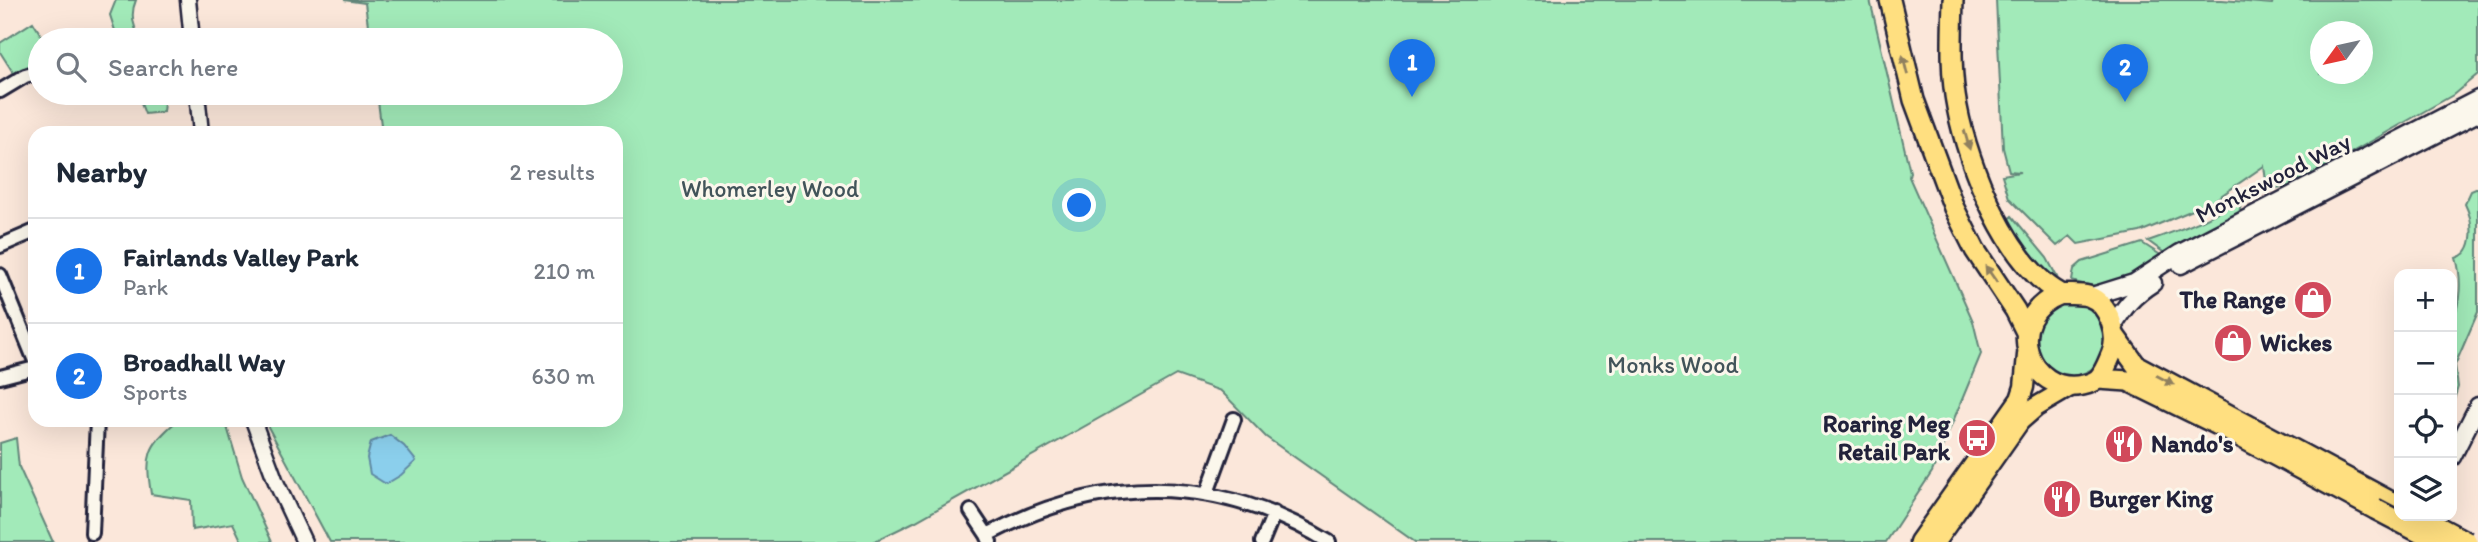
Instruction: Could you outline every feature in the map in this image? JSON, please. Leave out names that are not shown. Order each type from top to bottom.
[{"type":"highway","points":[[1890,0],[1914,100],[1954,208],[1975,250],[2015,310],[2026,332]]},
{"type":"highway","points":[[1952,0],[1952,67],[1957,108],[1976,173],[1997,218],[2035,277],[2061,294],[2089,297],[2104,309],[2114,331],[2136,365],[2386,504],[2438,542]]},
{"type":"highway","points":[[2061,294],[2039,306],[2031,316],[2026,332],[2027,355],[2034,366],[2047,377],[2070,387],[2098,379],[2113,351],[2114,331]]},
{"type":"highway","points":[[2098,379],[2128,381],[2386,504]]},
{"type":"highway","points":[[2429,521],[2468,542]]},
{"type":"main road","name":"Monkswood Way","points":[[2089,297],[2134,283],[2180,253],[2478,99]]},
{"type":"main road","name":"Monkswood Way","points":[[2114,331],[2123,308],[2136,294],[2185,262],[2478,113]]},
{"type":"main road","points":[[1919,542],[2020,399],[2025,387],[2027,355]]},
{"type":"main road","points":[[1935,542],[2020,421],[2050,397],[2070,387]]},
{"type":"main road","points":[[2457,447],[2478,406]]},
{"type":"main road","points":[[2408,542],[2418,521]]},
{"type":"street","points":[[188,0],[191,28]]},
{"type":"street","points":[[0,91],[28,75]]},
{"type":"street","points":[[198,105],[200,126]]},
{"type":"street","points":[[0,246],[28,234]]},
{"type":"street","points":[[0,275],[28,344]]},
{"type":"street","points":[[0,377],[28,371]]},
{"type":"street","points":[[1207,493],[1234,419]]},
{"type":"street","points":[[92,533],[97,427]]},
{"type":"street","points":[[256,427],[276,482],[304,542]]},
{"type":"street","points":[[971,510],[989,538],[1044,508],[1084,497],[1134,491],[1207,493],[1274,513],[1329,542]]},
{"type":"street","points":[[1262,542],[1274,513]]},
{"type":"green space","points":[[116,0],[136,0],[133,10],[135,28],[114,28],[110,15]]},
{"type":"green space","points":[[344,0],[1870,0],[1909,177],[1973,321],[1981,354],[1932,472],[1886,542],[1415,542],[1266,437],[1221,391],[1176,375],[916,521],[873,542],[330,542],[268,427],[623,427],[623,126],[381,126],[378,105],[623,105],[623,28],[368,28],[365,3]]},
{"type":"green space","points":[[1996,0],[2222,0],[2272,4],[2273,0],[2478,0],[2478,74],[2453,95],[2292,186],[2267,189],[2264,166],[2212,202],[2140,232],[2078,244],[2070,236],[2057,246],[2009,198],[2002,175],[2020,172],[2009,171],[2003,148]]},
{"type":"green space","points":[[33,22],[37,28],[28,28],[28,66],[14,74],[0,52],[0,43]]},
{"type":"green space","points":[[142,105],[164,105],[163,112],[145,114]]},
{"type":"green space","points":[[2478,188],[2478,312],[2457,360],[2457,307],[2460,290],[2456,258],[2463,255],[2470,242],[2470,218],[2465,204],[2471,191]]},
{"type":"green space","points":[[2236,199],[2241,203],[2239,214],[2166,254],[2148,241],[2205,219]]},
{"type":"green space","points":[[2012,216],[2047,258],[2057,277],[2048,278],[2006,221]]},
{"type":"green space","points":[[2142,243],[2165,258],[2109,284],[2098,286],[2072,281],[2074,269],[2082,262]]},
{"type":"green space","points":[[2063,302],[2093,310],[2108,337],[2096,366],[2085,373],[2072,376],[2059,375],[2047,368],[2034,349],[2038,319]]},
{"type":"green space","points":[[171,427],[227,427],[242,477],[272,542],[242,542],[233,523],[192,530],[191,500],[151,494],[149,461],[154,445]]},
{"type":"green space","points":[[16,438],[19,467],[53,542],[0,542],[0,443]]},
{"type":"water","points":[[390,435],[404,446],[416,461],[386,484],[370,474],[367,458],[371,442]]},
{"type":"place","name":"Fairlands Valley Park","points":[[1412,97]]},
{"type":"place","name":"Broadhall Way","points":[[2125,102]]},
{"type":"place","name":"The Range","points":[[2313,300]]},
{"type":"place","name":"Wickes","points":[[2233,343]]},
{"type":"place","name":"Roaring Meg Retail Park","points":[[1977,438]]},
{"type":"place","name":"Nando's","points":[[2124,444]]},
{"type":"place","name":"Burger King","points":[[2062,499]]},
{"type":"park label","name":"Whomerley Wood","points":[[770,189]]},
{"type":"park label","name":"Monks Wood","points":[[1673,365]]}]
